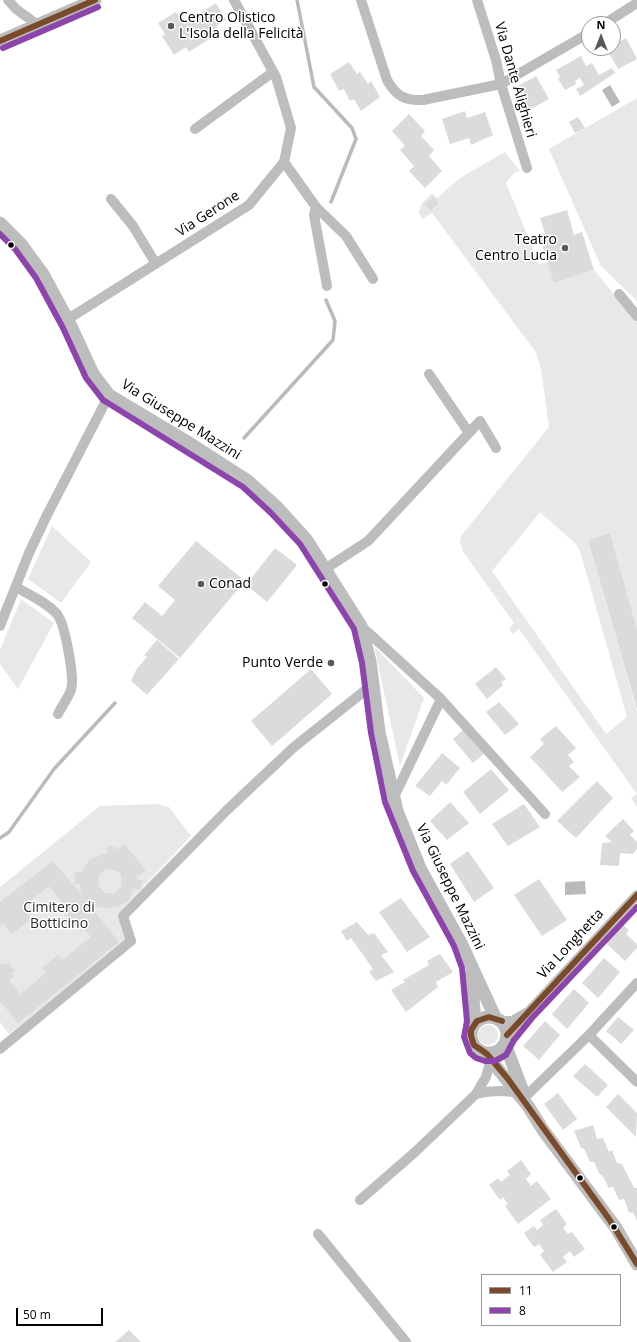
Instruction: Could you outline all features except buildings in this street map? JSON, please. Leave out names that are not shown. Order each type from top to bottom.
[{"type":"street","points":[[8,0],[16,9],[38,24]]},
{"type":"street","points":[[0,41],[95,0]]},
{"type":"street","name":"Via Gerone","points":[[68,320],[249,205],[284,162],[291,128],[276,77],[234,0]]},
{"type":"street","points":[[361,0],[387,80],[393,91],[402,98],[412,101],[501,84],[581,38]]},
{"type":"street","name":"Via Dante Alighieri","points":[[477,0],[527,168]]},
{"type":"street","points":[[617,16],[637,3]]},
{"type":"street","points":[[195,129],[273,72]]},
{"type":"street","points":[[284,162],[316,207],[346,236],[374,279]]},
{"type":"street","points":[[111,199],[133,226],[156,264]]},
{"type":"street","points":[[316,207],[314,215],[327,286]]},
{"type":"street","name":"Via Giuseppe Mazzini","points":[[0,223],[21,244],[43,274],[68,320],[93,374],[109,396],[186,441],[248,481],[294,524],[361,626],[441,699],[545,814]]},
{"type":"street","points":[[619,294],[637,316]]},
{"type":"street","points":[[429,374],[469,433]]},
{"type":"street","points":[[0,626],[3,611],[16,587],[47,514],[109,396]]},
{"type":"street","points":[[325,570],[368,541],[480,421],[496,448]]},
{"type":"street","points":[[16,587],[41,600],[58,615],[67,640],[72,673],[72,688],[58,714]]},
{"type":"street","name":"Via Giuseppe Mazzini","points":[[361,626],[370,661],[379,732],[393,800],[420,868],[461,943],[470,966],[498,1019],[506,1028],[506,1040],[524,1099]]},
{"type":"street","points":[[0,1049],[131,941],[123,916],[227,810],[294,747],[372,685]]},
{"type":"street","points":[[393,800],[441,699]]},
{"type":"street","name":"Via Longhetta","points":[[506,1040],[526,1013],[637,895]]},
{"type":"street","name":"Via Giuseppe Mazzini","points":[[470,966],[475,1022],[471,1029],[470,1037],[473,1045],[488,1056],[524,1099],[543,1130],[619,1233],[637,1264]]},
{"type":"street","points":[[476,1094],[487,1091],[524,1099],[589,1035],[637,983]]},
{"type":"street","name":"Via Longhetta","points":[[498,1019],[512,1020],[526,1013]]},
{"type":"street","points":[[475,1022],[481,1018],[498,1019]]},
{"type":"street","points":[[589,1035],[637,1082]]},
{"type":"street","points":[[360,1200],[414,1153],[476,1094],[486,1077],[488,1056],[499,1050],[506,1040]]},
{"type":"street","points":[[318,1234],[406,1342]]},
{"type":"green space","points":[[637,98],[637,301],[601,266],[549,149]]},
{"type":"green space","points":[[505,152],[520,171],[514,173],[506,183],[539,264],[548,262],[554,283],[594,270],[637,322],[637,629],[610,533],[588,540],[637,712],[637,794],[519,629],[513,634],[509,629],[514,623],[464,553],[460,543],[461,536],[549,427],[541,369],[535,351],[432,213],[422,219],[419,212],[422,203],[432,193],[437,198],[460,178]],"holes":[[[540,512],[576,544],[580,551],[627,717],[606,734],[492,571]]]},
{"type":"green space","points":[[52,526],[91,562],[61,603],[28,579]]},
{"type":"green space","points":[[21,599],[54,623],[18,689],[0,664],[0,650]]},
{"type":"green space","points":[[374,646],[424,698],[400,766]]},
{"type":"green space","points":[[637,794],[637,807],[631,798]]},
{"type":"green space","name":"Cimitero di Botticino","points":[[156,804],[169,807],[191,836],[119,913],[128,941],[9,1034],[0,1022],[0,887],[100,806]]},
{"type":"green space","points":[[488,1025],[495,1028],[498,1035],[495,1042],[488,1045],[481,1042],[478,1035],[481,1028]]},
{"type":"shaded area","points":[[610,85],[620,102],[612,107],[602,90]]},
{"type":"shaded area","points":[[585,881],[586,894],[565,895],[565,882]]},
{"type":"waterway","points":[[297,0],[314,87],[352,128],[356,139],[331,202]]},
{"type":"waterway","points":[[244,438],[333,340],[335,321],[326,300]]},
{"type":"waterway","points":[[0,838],[9,832],[54,769],[115,703]]},
{"type":"transit line","name":"11","points":[[0,41],[95,0]]},
{"type":"transit line","name":"8","points":[[3,48],[98,7]]},
{"type":"transit line","name":"8","points":[[0,234],[15,249],[36,278],[63,328],[86,378],[103,400],[243,487],[271,513],[300,544],[354,629],[362,663],[371,733],[385,802],[413,871],[454,946],[462,968],[467,1021],[464,1037],[470,1053],[476,1058],[485,1061],[495,1061],[506,1055],[514,1040],[532,1018],[637,907]]},
{"type":"transit line","name":"11","points":[[507,1035],[637,895]]},
{"type":"transit line","name":"11","points":[[502,1021],[489,1017],[477,1021],[471,1030],[474,1045],[487,1054],[508,1079],[609,1219],[637,1264]]},
{"type":"place","name":"Centro Olistico L'Isola della Felicità","points":[[171,26]]},
{"type":"place","name":"Teatro Centro Lucia","points":[[565,248]]},
{"type":"place","name":"Conad","points":[[201,584]]},
{"type":"place","name":"Punto Verde","points":[[331,663]]}]
